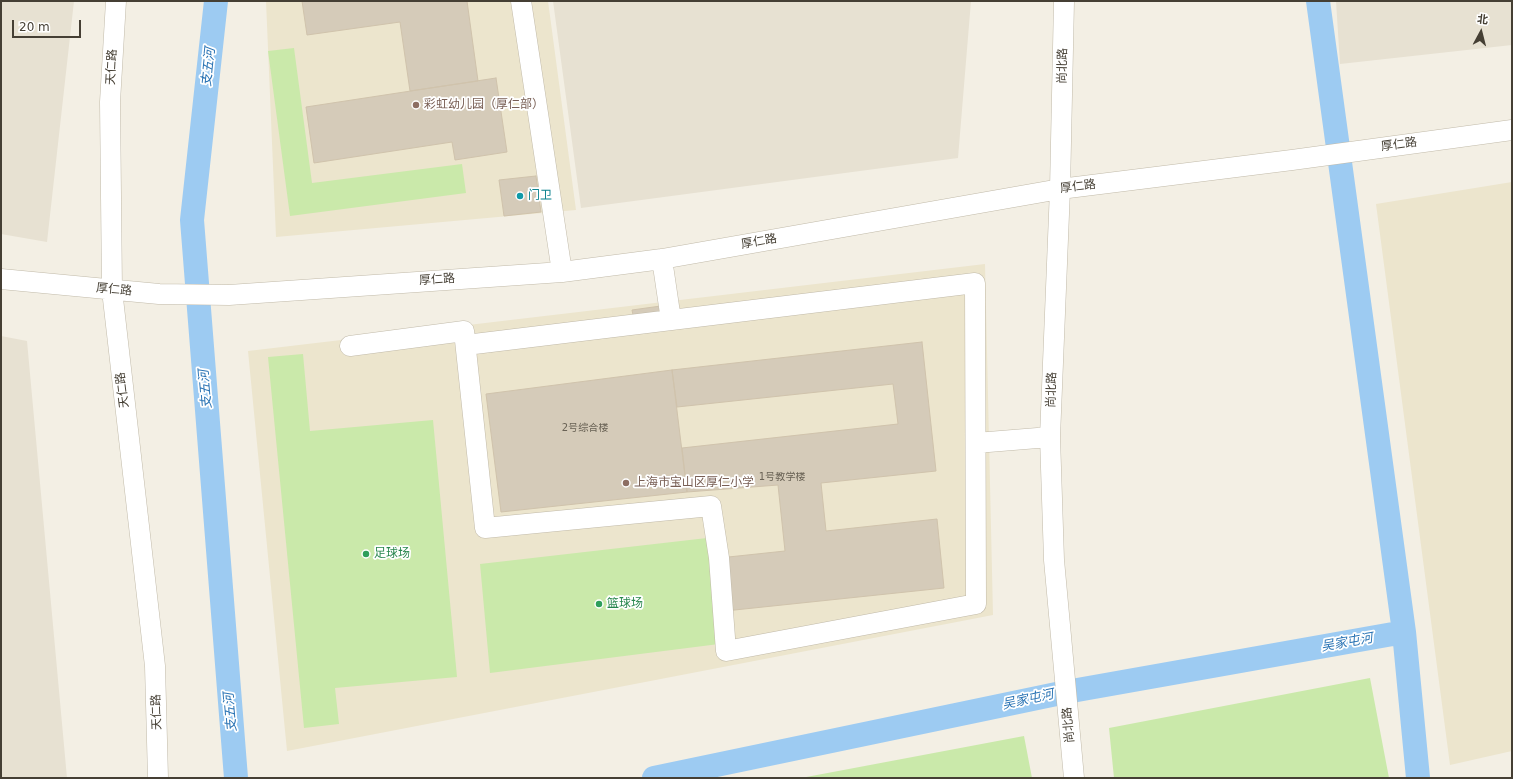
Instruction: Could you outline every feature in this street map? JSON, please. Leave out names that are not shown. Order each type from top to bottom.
[{"type":"street","name":"天仁路","points":[[116,1],[110,102],[112,290],[155,666],[158,778]]},
{"type":"street","points":[[521,1],[562,272]]},
{"type":"street","name":"尚北路","points":[[1064,1],[1060,189],[1050,437],[1054,560],[1074,778]]},
{"type":"street","name":"厚仁路","points":[[1,279],[159,294],[229,295],[562,272],[662,259],[1060,189],[1292,160],[1370,148],[1512,130]]},
{"type":"street","points":[[662,259],[671,320]]},
{"type":"street","points":[[350,346],[464,331],[485,528],[711,506],[719,558],[726,651],[976,604],[975,283],[466,345]]},
{"type":"street","points":[[976,443],[1050,437]]},
{"type":"shaded area","points":[[1,1],[74,1],[47,242],[1,234]]},
{"type":"shaded area","name":"彩虹幼儿园（厚仁部）","points":[[266,1],[548,1],[576,210],[276,237]]},
{"type":"shaded area","points":[[553,1],[971,1],[958,158],[581,208]]},
{"type":"shaded area","points":[[1336,1],[1512,1],[1512,45],[1340,64]]},
{"type":"shaded area","points":[[1512,182],[1512,751],[1450,765],[1376,204]]},
{"type":"shaded area","name":"上海市宝山区厚仁小学","points":[[985,264],[993,615],[287,751],[248,351]]},
{"type":"shaded area","points":[[1,336],[27,341],[67,778],[1,778]]},
{"type":"green space","points":[[294,48],[312,183],[462,164],[466,193],[290,216],[268,51]]},
{"type":"green space","name":"足球场","points":[[303,354],[310,431],[433,420],[457,677],[335,688],[339,724],[304,728],[268,357]]},
{"type":"green space","name":"篮球场","points":[[707,538],[719,644],[490,673],[480,564]]},
{"type":"green space","points":[[1370,678],[1389,778],[1114,778],[1109,728]]},
{"type":"green space","points":[[1024,736],[1032,778],[801,778]]},
{"type":"building","points":[[302,1],[467,1],[478,81],[410,91],[400,22],[307,35]]},
{"type":"building","points":[[496,78],[507,152],[455,160],[452,142],[314,163],[306,107]]},
{"type":"building","name":"门卫","points":[[536,176],[541,212],[504,216],[499,180]]},
{"type":"building","points":[[668,305],[671,320],[635,325],[632,310]]},
{"type":"building","points":[[922,342],[936,471],[821,483],[826,531],[937,519],[944,588],[725,611],[719,558],[785,551],[778,485],[687,492],[682,448],[898,424],[893,384],[677,407],[672,370]]},
{"type":"building","points":[[672,370],[687,492],[501,512],[486,394]]},
{"type":"waterway","name":"支五河","points":[[216,1],[192,220],[236,778]]},
{"type":"waterway","points":[[1318,1],[1404,632],[1418,778]]},
{"type":"waterway","name":"吴家屯河","points":[[654,778],[1066,692],[1404,632]]},
{"type":"place","name":"彩虹幼儿园（厚仁部）","points":[[416,105]]},
{"type":"place","name":"门卫","points":[[520,196]]},
{"type":"place","name":"上海市宝山区厚仁小学","points":[[626,483]]},
{"type":"place","name":"足球场","points":[[366,554]]},
{"type":"place","name":"篮球场","points":[[599,604]]}]
